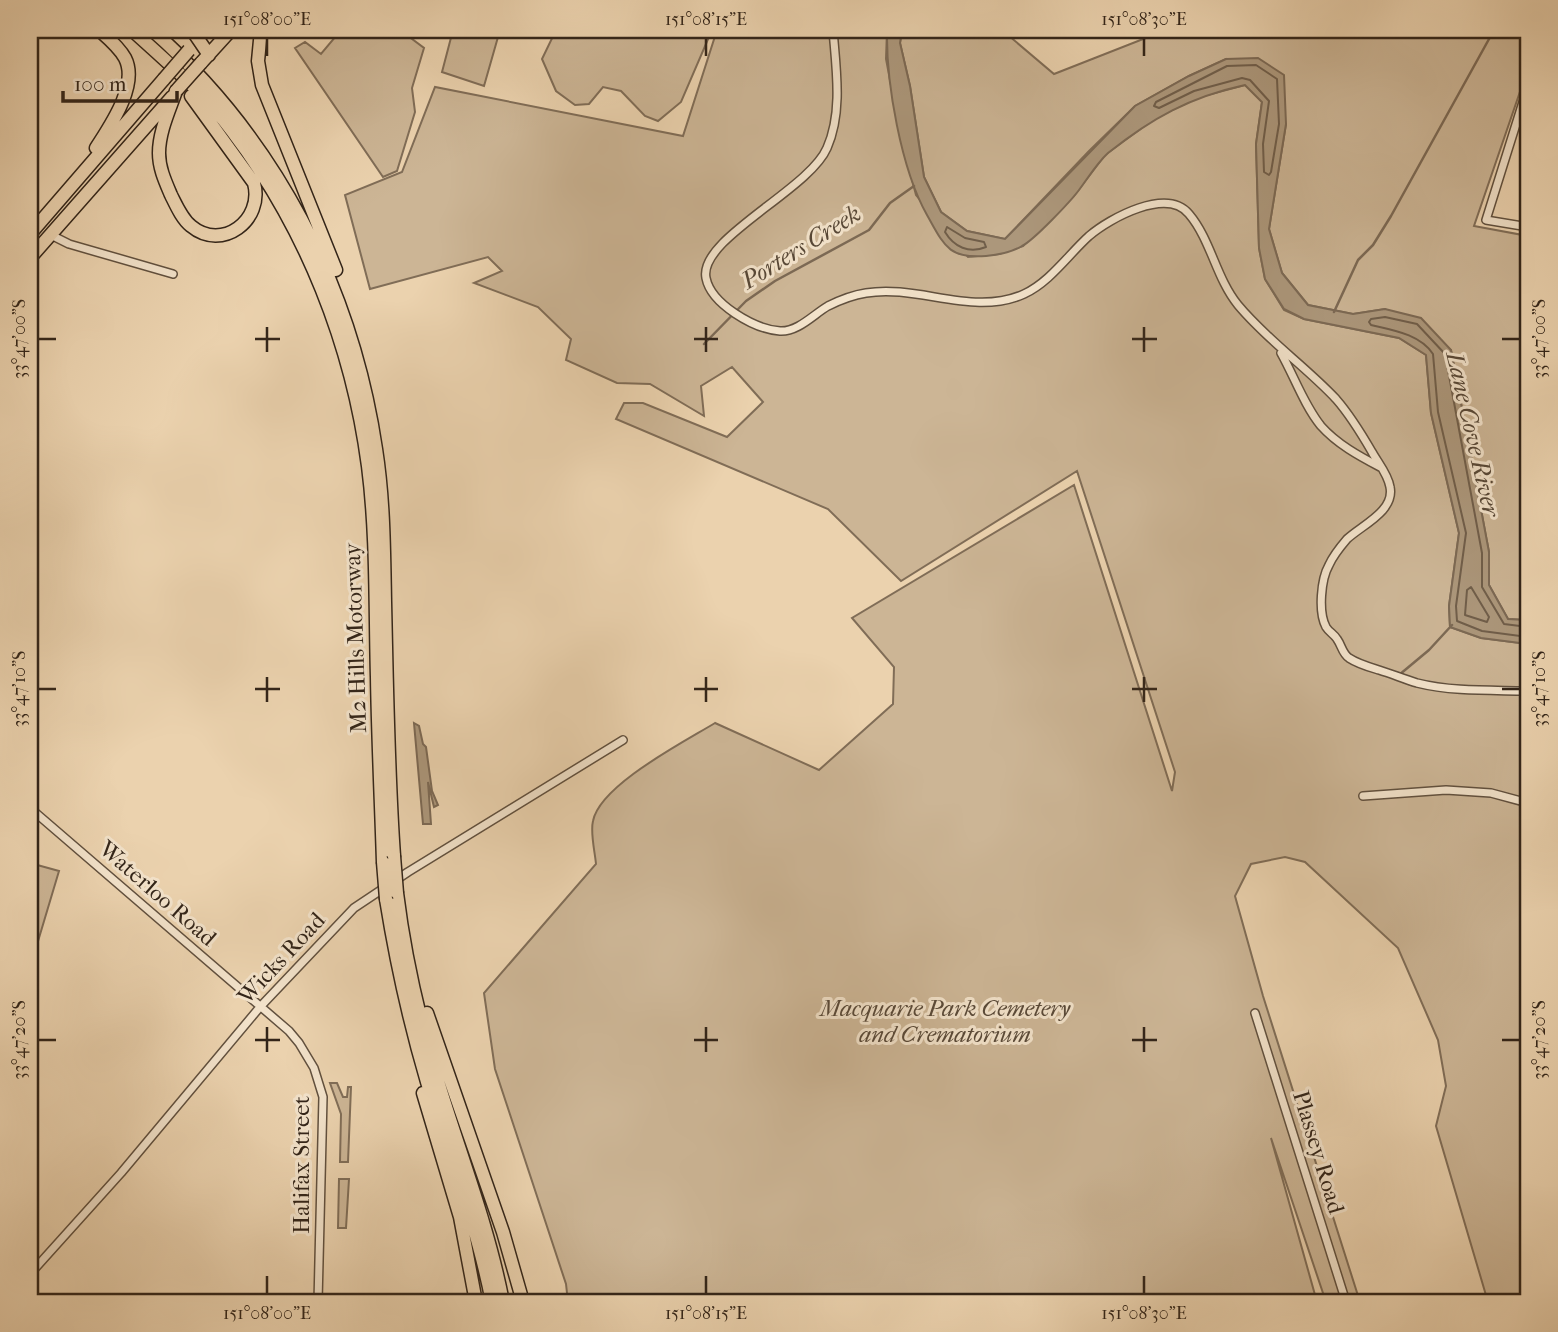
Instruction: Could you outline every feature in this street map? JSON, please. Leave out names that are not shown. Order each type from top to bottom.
[{"type":"highway","points":[[77,178],[124,98],[129,82],[126,60],[99,30]]},
{"type":"highway","name":"M2 Hills Motorway","points":[[132,30],[201,96],[232,131],[284,209],[320,283],[347,360],[361,425],[372,502],[388,859],[406,1007],[427,1082],[476,1233],[492,1302]]},
{"type":"highway","name":"M2 Hills Motorway","points":[[152,30],[219,99],[280,182],[312,237],[334,285],[350,330],[370,414],[381,490],[388,859]]},
{"type":"highway","points":[[30,258],[231,30]]},
{"type":"highway","points":[[261,30],[258,61],[262,85],[352,310],[350,330]]},
{"type":"highway","points":[[51,235],[34,229],[189,51],[199,33]]},
{"type":"highway","points":[[199,33],[205,59]]},
{"type":"highway","points":[[172,68],[254,183],[257,193],[256,206],[245,224],[231,233],[214,236],[192,227],[185,220],[163,177],[159,153],[160,136],[176,91]]},
{"type":"highway","name":"M2 Hills Motorway","points":[[391,896],[432,1062],[489,1239],[503,1302]]},
{"type":"highway","points":[[411,982],[423,1002],[503,1232],[523,1302]]},
{"type":"highway","points":[[406,1007],[411,1052],[460,1217],[476,1302]]},
{"type":"street","points":[[833,30],[836,117],[829,145],[815,168],[779,199],[726,238],[711,254],[705,270],[706,279],[717,301],[767,328],[785,331],[793,329],[836,302],[866,293],[906,293],[986,303],[1016,297],[1044,281],[1089,236],[1103,226],[1149,205],[1165,202],[1178,205],[1186,210],[1234,299],[1278,346],[1338,402],[1355,423],[1388,477],[1391,496],[1383,510],[1346,541],[1327,567],[1321,599],[1326,628],[1335,636],[1345,656],[1402,678],[1434,686],[1528,691]]},
{"type":"street","points":[[1528,86],[1486,220],[1528,227]]},
{"type":"street","points":[[51,235],[69,244],[173,274]]},
{"type":"street","points":[[1278,346],[1320,424],[1334,439],[1381,467]]},
{"type":"street","name":"Wicks Road","points":[[30,1274],[111,1185],[260,1007],[339,923],[369,896],[623,740]]},
{"type":"street","points":[[1363,796],[1446,790],[1491,793],[1528,803]]},
{"type":"street","name":"Waterloo Road","points":[[30,808],[260,1007]]},
{"type":"street","name":"Halifax Street","points":[[260,1007],[299,1043],[314,1068],[323,1097],[318,1302]]},
{"type":"street","name":"Plassey Road","points":[[1255,1013],[1346,1302]]},
{"type":"green space","points":[[341,30],[400,30],[424,48],[412,88],[415,112],[397,171],[383,177],[295,48],[305,42],[321,54]]},
{"type":"green space","points":[[453,30],[500,30],[484,86],[442,72]]},
{"type":"green space","points":[[556,30],[712,30],[681,102],[658,121],[645,116],[621,91],[603,87],[589,104],[575,105],[556,91],[542,59]]},
{"type":"green space","name":"Macquarie Park Cemetery and Crematorium","points":[[717,30],[887,30],[886,59],[900,133],[916,195],[968,257],[999,254],[1023,246],[1073,197],[1105,155],[1154,119],[1196,98],[1245,85],[1262,102],[1256,144],[1259,248],[1265,279],[1284,310],[1304,319],[1399,338],[1426,355],[1431,413],[1459,533],[1449,606],[1450,627],[1481,638],[1528,644],[1528,1302],[1488,1302],[1436,1126],[1446,1086],[1438,1040],[1398,948],[1305,862],[1285,857],[1251,864],[1235,896],[1263,996],[1360,1302],[1326,1302],[1271,1138],[1317,1302],[568,1302],[566,1284],[495,1069],[484,993],[596,864],[592,837],[593,821],[599,807],[627,779],[715,723],[819,770],[893,704],[894,667],[852,618],[1074,485],[1172,791],[1175,772],[1077,471],[901,581],[828,509],[616,419],[624,403],[643,403],[727,437],[763,402],[732,367],[701,386],[704,416],[650,384],[617,383],[566,360],[571,339],[538,307],[474,283],[502,271],[488,257],[370,289],[345,195],[402,172],[435,87],[683,136]]},
{"type":"green space","points":[[902,30],[1002,30],[1054,74],[1166,30],[1528,30],[1528,60],[1524,80],[1474,226],[1528,236],[1528,620],[1508,619],[1489,585],[1489,552],[1451,350],[1385,309],[1353,314],[1308,305],[1282,273],[1269,229],[1286,124],[1226,59],[1135,106],[1005,239],[967,231],[941,212],[924,177],[910,86],[900,43]]},
{"type":"green space","points":[[30,863],[59,871],[30,968]]},
{"type":"green space","points":[[330,1083],[337,1083],[343,1097],[347,1097],[348,1087],[351,1087],[348,1162],[340,1162],[341,1114]]},
{"type":"green space","points":[[339,1179],[349,1179],[346,1228],[338,1228]]},
{"type":"water","name":"Lane Cove River","points":[[887,30],[902,30],[900,43],[910,86],[924,177],[941,212],[967,231],[1005,239],[1135,106],[1226,59],[1258,58],[1284,75],[1286,124],[1269,229],[1282,273],[1308,305],[1353,314],[1385,309],[1421,318],[1451,350],[1489,552],[1489,585],[1508,619],[1528,620],[1528,644],[1481,638],[1450,627],[1449,606],[1459,533],[1431,413],[1426,355],[1399,338],[1304,319],[1284,309],[1265,279],[1259,248],[1256,144],[1262,102],[1245,85],[1172,110],[1124,141],[1104,157],[1052,220],[1022,246],[995,255],[963,255],[943,242],[927,215],[910,174],[892,100]]},
{"type":"water","points":[[414,723],[419,726],[426,747],[432,791],[438,805],[434,807],[428,782],[431,824],[423,824]]},
{"type":"waterway","points":[[1334,312],[1358,260],[1373,245],[1391,216],[1494,30]]},
{"type":"waterway","name":"Porters Creek","points":[[704,344],[746,301],[775,281],[869,230],[890,203],[914,186]]},
{"type":"waterway","points":[[1399,675],[1429,650],[1452,625]]}]
